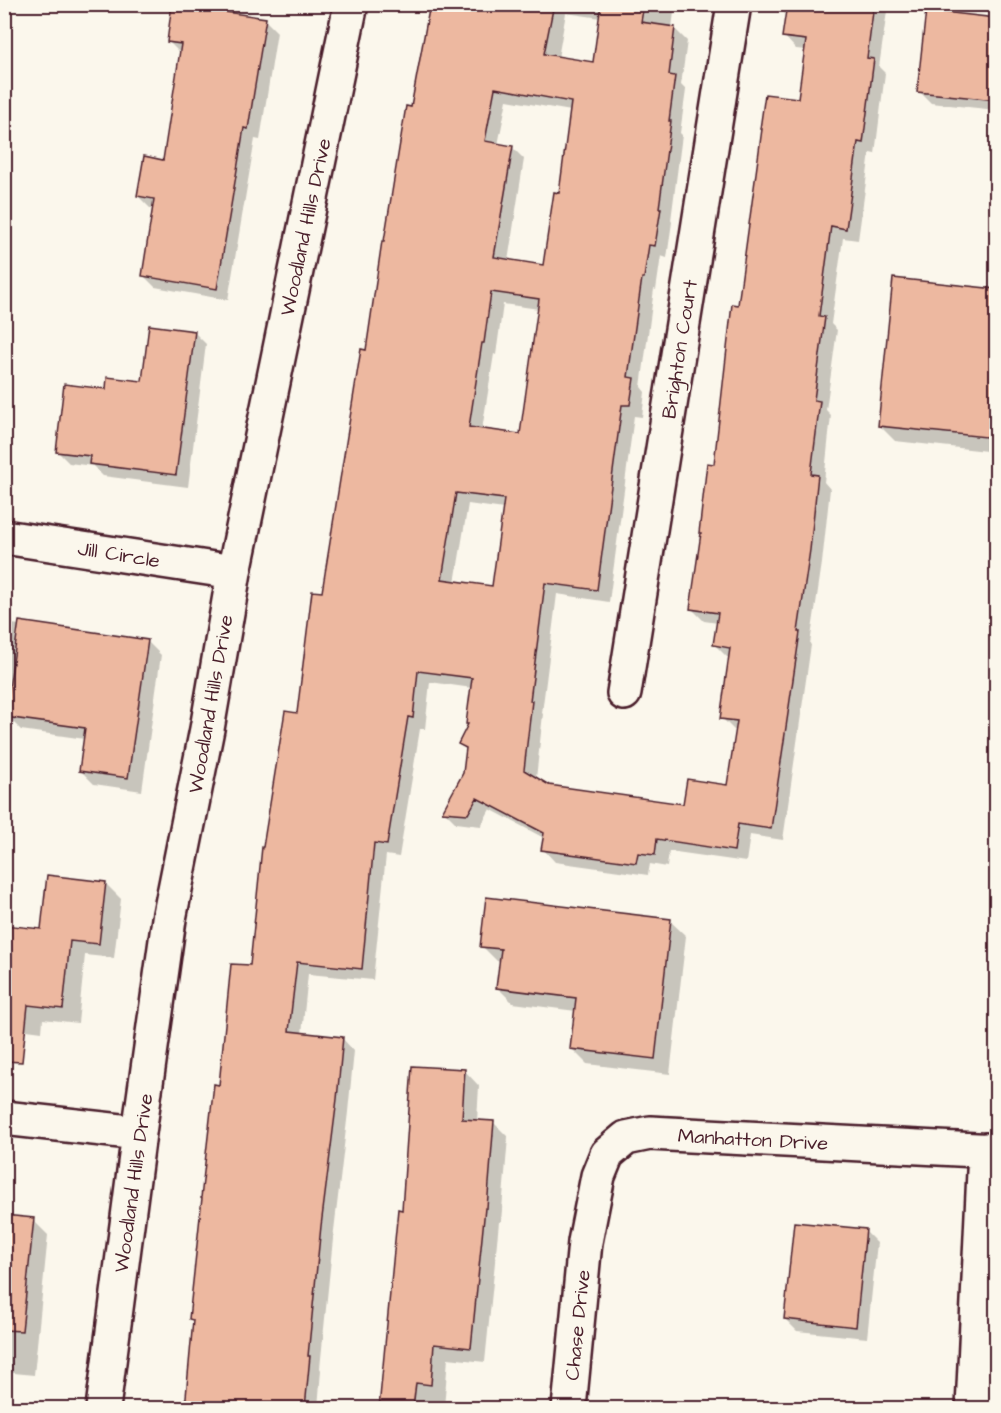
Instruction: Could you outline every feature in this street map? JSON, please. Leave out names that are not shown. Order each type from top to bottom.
[{"type":"street","name":"Woodland Hills Drive","points":[[103,1408],[169,919],[207,729],[234,572],[351,4]]},
{"type":"street","name":"Brighton Court","points":[[624,693],[734,4]]},
{"type":"street","name":"Jill Circle","points":[[4,537],[234,572]]},
{"type":"street","points":[[4,1118],[139,1133]]},
{"type":"street","name":"Manhatton Drive","points":[[585,1242],[598,1176],[607,1154],[626,1138],[650,1133],[991,1150]]},
{"type":"street","points":[[973,1408],[991,1150]]},
{"type":"street","name":"Chase Drive","points":[[569,1408],[585,1242]]},
{"type":"building","points":[[172,4],[266,18],[248,129],[244,128],[217,289],[142,276],[154,199],[137,196],[144,156],[163,160],[181,44],[167,42]]},
{"type":"building","points":[[430,4],[554,4],[544,54],[593,62],[601,4],[644,4],[641,22],[675,27],[669,75],[675,76],[659,208],[661,208],[655,246],[649,245],[644,278],[642,278],[628,377],[634,378],[630,405],[622,405],[597,590],[545,583],[524,770],[549,785],[683,804],[687,779],[727,785],[737,721],[720,719],[730,648],[713,645],[718,613],[690,609],[701,533],[699,533],[707,463],[714,464],[732,304],[738,305],[765,94],[798,98],[806,40],[782,37],[787,4],[874,4],[867,58],[874,59],[863,143],[858,142],[846,229],[831,226],[819,316],[825,317],[814,400],[820,401],[811,474],[818,475],[798,632],[800,632],[771,829],[738,824],[734,851],[657,839],[655,855],[638,853],[636,863],[541,850],[544,833],[477,798],[468,814],[442,812],[463,773],[466,748],[458,744],[468,724],[466,724],[472,678],[418,671],[413,718],[408,717],[387,845],[374,843],[362,969],[297,962],[289,1031],[343,1037],[321,1226],[305,1408],[185,1408],[193,1320],[189,1319],[201,1198],[214,1084],[219,1085],[231,964],[250,965],[262,847],[285,711],[297,713],[312,591],[322,592],[361,349],[366,350],[382,241],[384,241],[406,106],[411,107]],"holes":[[[495,88],[571,102],[559,193],[554,192],[543,265],[494,257],[513,146],[485,141]],[[491,292],[539,299],[520,434],[469,427],[482,343],[484,343]],[[456,493],[504,499],[492,586],[442,579]]]},
{"type":"building","points":[[926,10],[996,18],[996,100],[917,92]]},
{"type":"building","points":[[893,278],[996,289],[996,438],[878,426]]},
{"type":"building","points":[[149,325],[195,331],[176,475],[89,464],[90,456],[56,452],[64,384],[106,389],[107,377],[142,381]]},
{"type":"building","points":[[19,621],[148,640],[128,778],[79,771],[85,728],[5,717]]},
{"type":"building","points":[[47,875],[106,882],[99,944],[70,941],[63,1009],[28,1005],[22,1062],[4,1061],[4,925],[41,929]]},
{"type":"building","points":[[486,897],[671,919],[655,1059],[570,1049],[576,998],[496,988],[501,949],[480,947]]},
{"type":"building","points":[[412,1066],[465,1069],[462,1119],[494,1121],[487,1208],[485,1208],[471,1348],[434,1344],[431,1385],[416,1383],[413,1408],[379,1408],[398,1209],[402,1210]]},
{"type":"building","points":[[4,1215],[34,1218],[22,1331],[4,1330]]},
{"type":"building","points":[[794,1222],[866,1229],[856,1327],[784,1319]]}]
